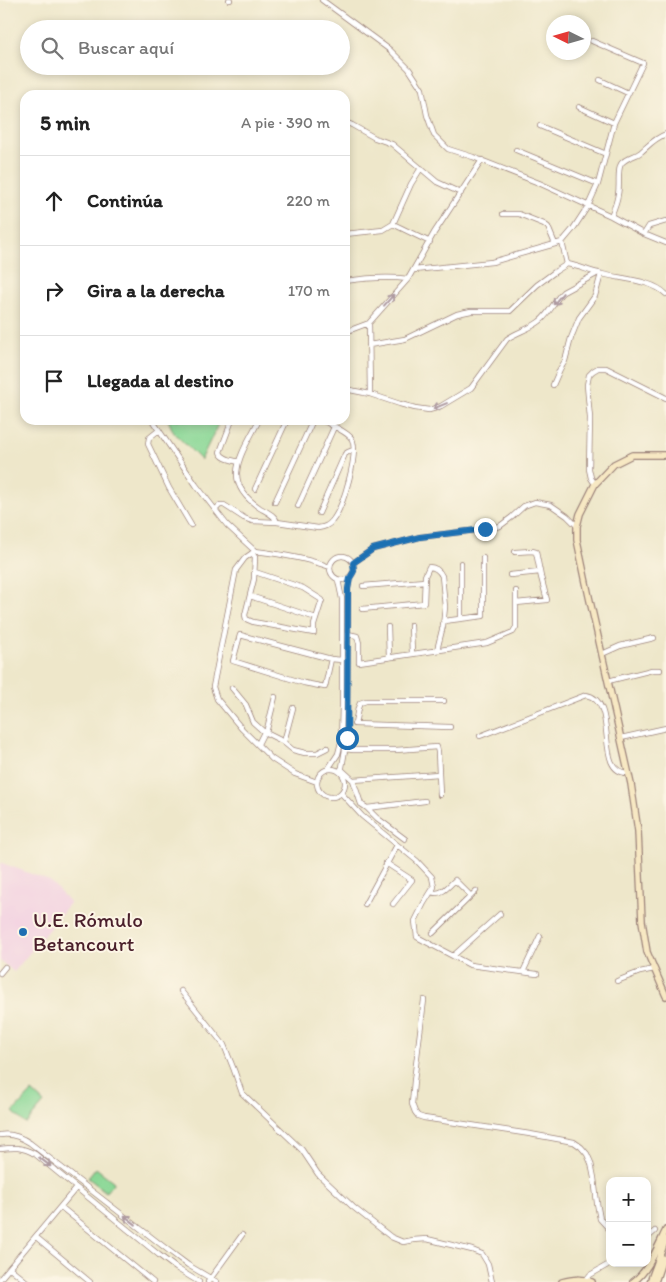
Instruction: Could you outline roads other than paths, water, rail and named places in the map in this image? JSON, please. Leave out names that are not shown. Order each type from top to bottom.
[{"type":"main road","points":[[666,455],[632,455],[614,464],[595,484],[580,514],[577,526],[577,540],[629,773],[638,831],[642,921],[647,952],[666,996]]},
{"type":"main road","points":[[633,1282],[647,1267],[666,1230]]},
{"type":"main road","points":[[650,1282],[666,1239]]},
{"type":"main road","points":[[655,1282],[666,1250]]},
{"type":"main road","points":[[562,1282],[573,1279],[589,1281]]},
{"type":"street","points":[[322,0],[349,20]]},
{"type":"street","points":[[350,21],[390,50],[409,69],[422,89],[427,115],[434,134],[448,149],[482,160],[538,183],[666,243]]},
{"type":"street","points":[[414,270],[492,262],[562,242],[573,230],[588,206],[598,184],[614,123],[643,63],[592,41]]},
{"type":"street","points":[[600,80],[628,93]]},
{"type":"street","points":[[579,107],[614,123]]},
{"type":"street","points":[[350,124],[375,138],[392,144],[437,182],[461,192]]},
{"type":"street","points":[[540,126],[606,154]]},
{"type":"street","points":[[611,216],[617,202],[621,164],[625,160],[639,154],[656,138],[666,134]]},
{"type":"street","points":[[516,150],[598,184]]},
{"type":"street","points":[[350,330],[369,324],[408,279],[434,233],[482,160]]},
{"type":"street","points":[[350,233],[383,230],[393,224],[411,184],[421,168]]},
{"type":"street","points":[[503,214],[519,214],[546,225],[556,244]]},
{"type":"street","points":[[644,234],[649,226],[666,221]]},
{"type":"street","points":[[393,224],[430,242]]},
{"type":"street","points":[[562,242],[567,264]]},
{"type":"street","points":[[369,345],[405,339],[457,314],[472,311],[510,311],[537,286],[567,264],[600,274],[646,283],[662,289],[666,294]]},
{"type":"street","points":[[553,385],[565,361],[579,318],[595,296],[600,274]]},
{"type":"street","points":[[350,390],[415,408],[429,410],[442,406],[471,388],[507,339],[540,322],[563,292],[600,274]]},
{"type":"street","points":[[350,280],[374,277],[408,279]]},
{"type":"street","points":[[369,324],[370,394]]},
{"type":"street","points":[[595,484],[589,469],[590,418],[587,385],[590,372],[598,368],[606,368],[666,398]]},
{"type":"street","points":[[155,425],[196,485],[227,525],[254,552],[255,572],[245,615],[246,619],[253,622],[314,633],[316,618],[322,600],[303,588],[255,572]]},
{"type":"street","points":[[230,425],[220,452],[222,456],[239,462]]},
{"type":"street","points":[[256,425],[239,462],[237,477],[239,487],[250,501],[274,517],[277,522]]},
{"type":"street","points":[[256,490],[286,425]]},
{"type":"street","points":[[275,502],[311,425]]},
{"type":"street","points":[[216,510],[220,505],[224,505],[248,520],[264,523],[277,522],[318,528],[330,524],[344,499],[352,464],[353,450],[351,438],[331,425]]},
{"type":"street","points":[[298,506],[334,427]]},
{"type":"street","points":[[158,430],[149,438],[148,444],[168,488],[191,525]]},
{"type":"street","points":[[319,513],[345,454],[353,450]]},
{"type":"street","points":[[353,563],[373,549],[420,537],[500,526],[524,506],[535,502],[550,505],[567,516],[577,526]]},
{"type":"street","points":[[317,782],[295,774],[272,759],[216,699],[213,687],[236,570],[245,558],[254,552],[272,553],[315,561],[330,567]]},
{"type":"street","points":[[515,552],[536,552],[547,600],[516,603]]},
{"type":"street","points":[[340,556],[348,558],[353,563],[354,571],[350,578],[348,589],[347,723],[341,771],[344,776],[345,785],[341,793],[332,797],[323,794],[317,782],[321,774],[328,769],[338,754],[341,742],[342,599],[338,580],[332,575],[330,567],[333,560],[340,556]]},
{"type":"street","points":[[444,621],[484,616],[483,558]]},
{"type":"street","points":[[461,563],[461,618]]},
{"type":"street","points":[[362,609],[424,603],[427,569],[434,567],[442,576],[446,607],[438,650]]},
{"type":"street","points":[[510,575],[540,572]]},
{"type":"street","points":[[338,580],[350,578]]},
{"type":"street","points":[[363,586],[425,581]]},
{"type":"street","points":[[348,634],[357,636],[359,662],[487,643],[513,632],[516,627],[516,592]]},
{"type":"street","points":[[250,596],[316,618]]},
{"type":"street","points":[[411,625],[412,654]]},
{"type":"street","points":[[388,627],[389,657]]},
{"type":"street","points":[[331,659],[325,688],[233,660],[240,636],[331,659],[342,660]]},
{"type":"street","points":[[602,654],[620,646],[654,638]]},
{"type":"street","points":[[608,681],[652,670],[660,670]]},
{"type":"street","points":[[232,688],[246,705],[253,722],[265,733],[284,742],[293,750],[305,753],[317,753],[327,748]]},
{"type":"street","points":[[480,736],[581,697],[592,696],[600,704],[603,713],[613,766],[617,771],[629,773]]},
{"type":"street","points":[[258,744],[265,733],[275,697]]},
{"type":"street","points":[[356,724],[360,703],[366,701],[444,702]]},
{"type":"street","points":[[284,742],[293,708]]},
{"type":"street","points":[[347,723],[450,727]]},
{"type":"street","points":[[621,738],[666,728]]},
{"type":"street","points":[[345,749],[387,750],[437,747],[440,795]]},
{"type":"street","points":[[328,769],[341,771],[352,780],[360,804],[405,839]]},
{"type":"street","points":[[352,780],[439,774]]},
{"type":"street","points":[[341,793],[362,816],[417,861],[432,877],[434,887],[415,921],[416,937],[470,965],[537,974]]},
{"type":"street","points":[[367,808],[424,801]]},
{"type":"street","points":[[365,904],[397,845]]},
{"type":"street","points":[[386,863],[412,880],[393,904]]},
{"type":"street","points":[[430,892],[435,894],[441,893],[455,880],[471,896]]},
{"type":"street","points":[[433,933],[476,891]]},
{"type":"street","points":[[453,956],[500,914]]},
{"type":"street","points":[[523,972],[540,936]]},
{"type":"street","points":[[0,973],[5,967]]},
{"type":"street","points":[[617,981],[654,969]]},
{"type":"street","points":[[181,991],[224,1045],[242,1093],[302,1150],[318,1174],[353,1207],[391,1237],[404,1242],[427,1239],[482,1254],[488,1264],[492,1282]]},
{"type":"street","points":[[424,1000],[412,1104],[418,1116],[574,1142],[587,1154],[591,1163],[600,1219],[606,1226]]},
{"type":"street","points":[[0,1135],[13,1135],[30,1142],[188,1265],[209,1280],[217,1282]]},
{"type":"street","points":[[0,1148],[17,1147],[35,1154],[170,1263],[199,1282]]},
{"type":"street","points":[[0,1279],[76,1188]]},
{"type":"street","points":[[61,1207],[153,1282]]},
{"type":"street","points":[[651,1234],[655,1231]]},
{"type":"street","points":[[209,1280],[242,1235]]},
{"type":"street","points":[[36,1238],[90,1282]]},
{"type":"street","points":[[589,1281],[590,1275],[606,1266]]},
{"type":"street","points":[[10,1268],[27,1282]]},
{"type":"place","name":"U.E. Rómulo Betancourt","points":[[23,932]]}]
